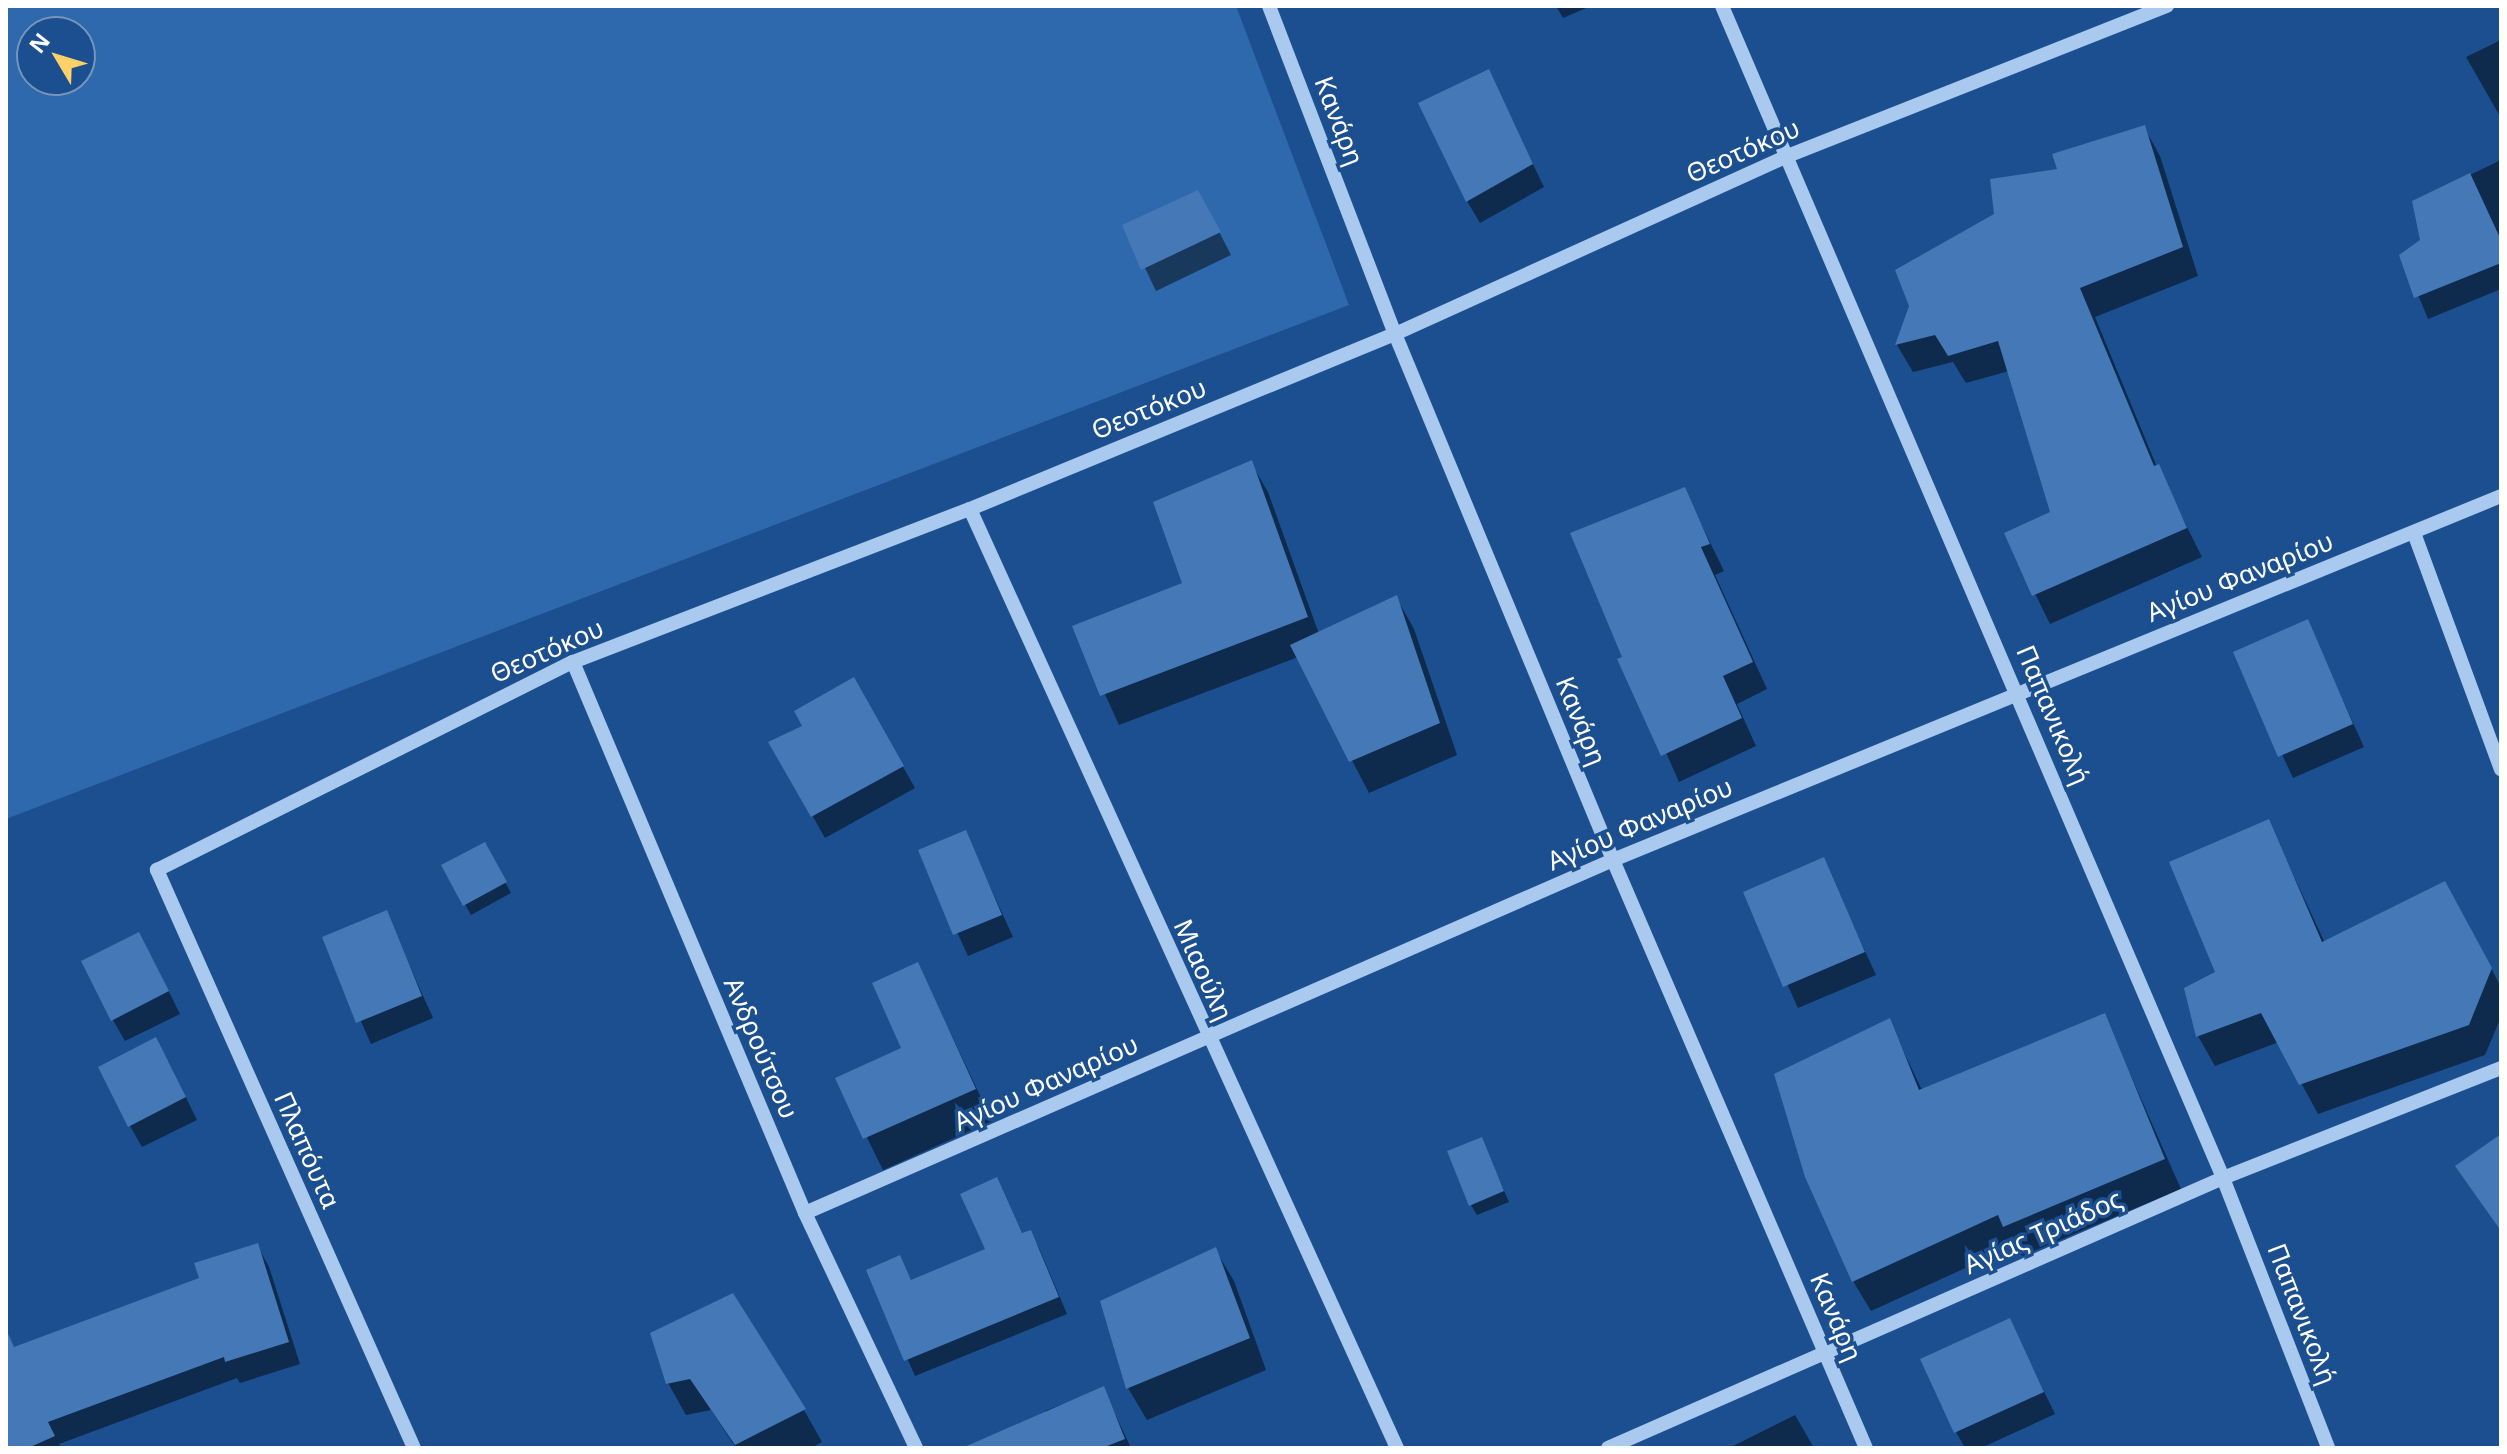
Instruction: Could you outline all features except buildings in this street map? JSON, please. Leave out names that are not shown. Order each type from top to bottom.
[{"type":"street","name":"Κανάρη","points":[[1269,6],[1395,334],[1613,860],[1866,1448]]},
{"type":"street","name":"Παπανικολή","points":[[1722,6],[2018,691],[2223,1178],[2328,1448]]},
{"type":"street","name":"Θεοτόκου","points":[[157,870],[573,662],[970,509],[1395,334],[1785,157],[2167,6]]},
{"type":"street","name":"Αγίου Φαναρίου","points":[[805,1213],[1613,860],[2018,691],[2501,496]]},
{"type":"street","name":"Μιαούλη","points":[[970,509],[1397,1448]]},
{"type":"street","points":[[2414,533],[2501,770]]},
{"type":"street","name":"Ανδρούτσου","points":[[573,662],[805,1213],[916,1448]]},
{"type":"street","name":"Πλαπόυτα","points":[[157,870],[414,1448]]},
{"type":"street","name":"Αγίας Τριάδος","points":[[1608,1448],[1826,1355],[2223,1178],[2501,1068]]},
{"type":"shaded area","points":[[6,6],[1236,6],[1349,305],[6,819]]}]
